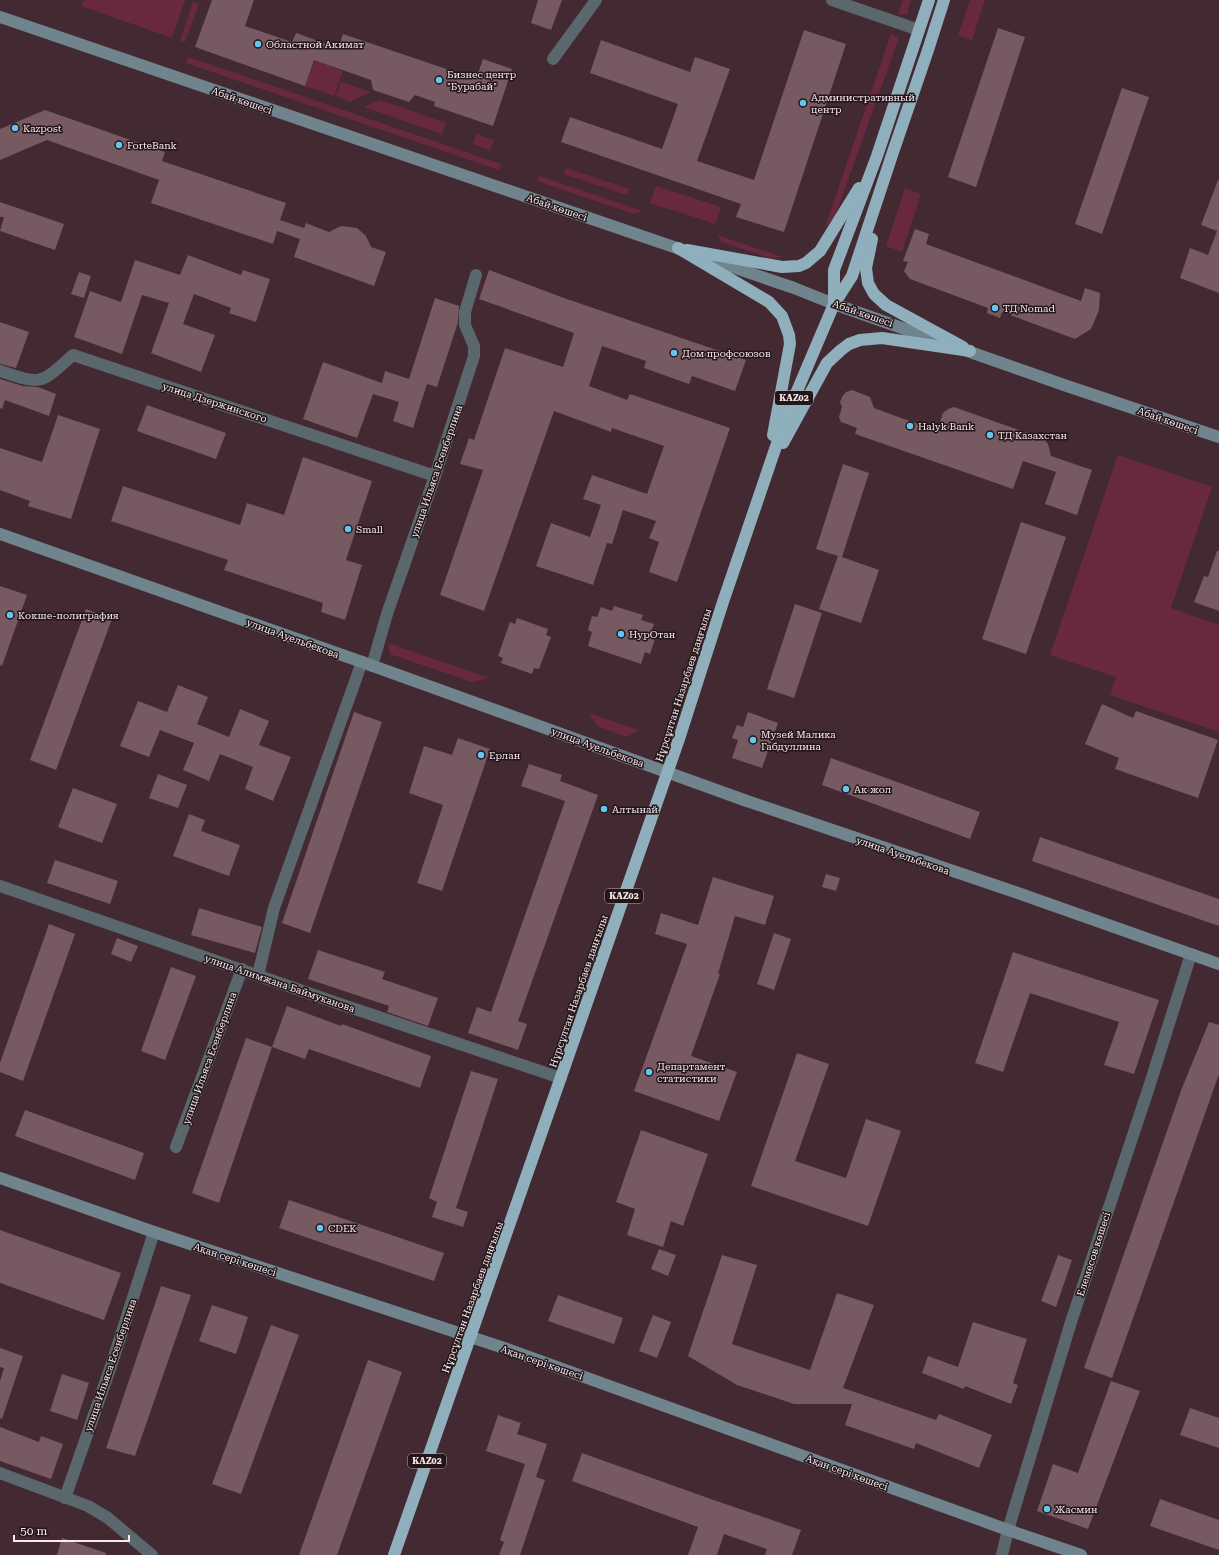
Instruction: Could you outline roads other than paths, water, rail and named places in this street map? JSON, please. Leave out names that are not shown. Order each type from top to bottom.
[{"type":"highway","points":[[834,304],[834,270],[878,156],[929,0]]},
{"type":"highway","points":[[834,304],[852,276],[944,0]]},
{"type":"highway","points":[[678,248],[782,267],[799,266],[806,263],[827,243],[878,156]]},
{"type":"highway","points":[[886,173],[866,268],[866,276],[870,288],[886,305],[970,351]]},
{"type":"highway","points":[[678,248],[769,302],[782,316],[786,325],[790,344],[789,355],[766,475]]},
{"type":"highway","name":"Нұрсұлтан Назарбаев даңғылы","points":[[394,1555],[668,772],[786,417],[834,304]]},
{"type":"highway","points":[[766,475],[822,372],[840,350],[860,340],[882,338],[970,351]]},
{"type":"street","points":[[553,59],[596,0]]},
{"type":"street","points":[[832,0],[919,30]]},
{"type":"street","name":"Абай көшесі","points":[[0,17],[678,248],[1064,385],[1219,437]]},
{"type":"street","name":"улица Ильяса Есенберлина","points":[[258,975],[274,908],[387,614],[435,476],[474,356],[474,346],[465,325],[465,312],[476,275]]},
{"type":"street","name":"улица Дзержинского","points":[[0,371],[28,380],[41,380],[50,375],[73,355],[435,476]]},
{"type":"street","name":"улица Ауельбекова","points":[[0,534],[668,772],[1219,964]]},
{"type":"street","name":"улица Алимжана Баймуканова","points":[[0,886],[337,1003],[561,1078]]},
{"type":"street","name":"Елемесов көшесі","points":[[1002,1555],[1008,1530],[1070,1322],[1149,1087],[1191,954]]},
{"type":"street","name":"улица Ильяса Есенберлина","points":[[176,1147],[242,969]]},
{"type":"street","name":"Ақан сері көшесі","points":[[0,1178],[154,1232],[470,1337],[611,1386],[1081,1555]]},
{"type":"street","name":"улица Ильяса Есенберлина","points":[[65,1498],[111,1366],[154,1232]]},
{"type":"street","points":[[0,1473],[88,1506],[108,1518],[152,1555]]},
{"type":"place","name":"Областной Акимат","points":[[258,44]]},
{"type":"place","name":"Бизнес центр \"Бурабай\"","points":[[439,80]]},
{"type":"place","name":"Административный центр","points":[[803,103]]},
{"type":"place","name":"Kazpost","points":[[15,128]]},
{"type":"place","name":"ForteBank","points":[[119,145]]},
{"type":"place","name":"ТД Nomad","points":[[995,308]]},
{"type":"place","name":"Дом профсоюзов","points":[[674,353]]},
{"type":"place","name":"Halyk Bank","points":[[910,426]]},
{"type":"place","name":"ТД Казахстан","points":[[990,435]]},
{"type":"place","name":"Small","points":[[348,529]]},
{"type":"place","name":"Кокше-полиграфия","points":[[10,615]]},
{"type":"place","name":"НурОтан","points":[[621,634]]},
{"type":"place","name":"Музей Малика Габдуллина","points":[[753,740]]},
{"type":"place","name":"Ерлан","points":[[481,755]]},
{"type":"place","name":"Ак жол","points":[[846,789]]},
{"type":"place","name":"Алтынай","points":[[604,809]]},
{"type":"place","name":"Департамент статистики","points":[[649,1072]]},
{"type":"place","name":"CDEK","points":[[320,1228]]},
{"type":"place","name":"Жасмин","points":[[1047,1509]]}]
